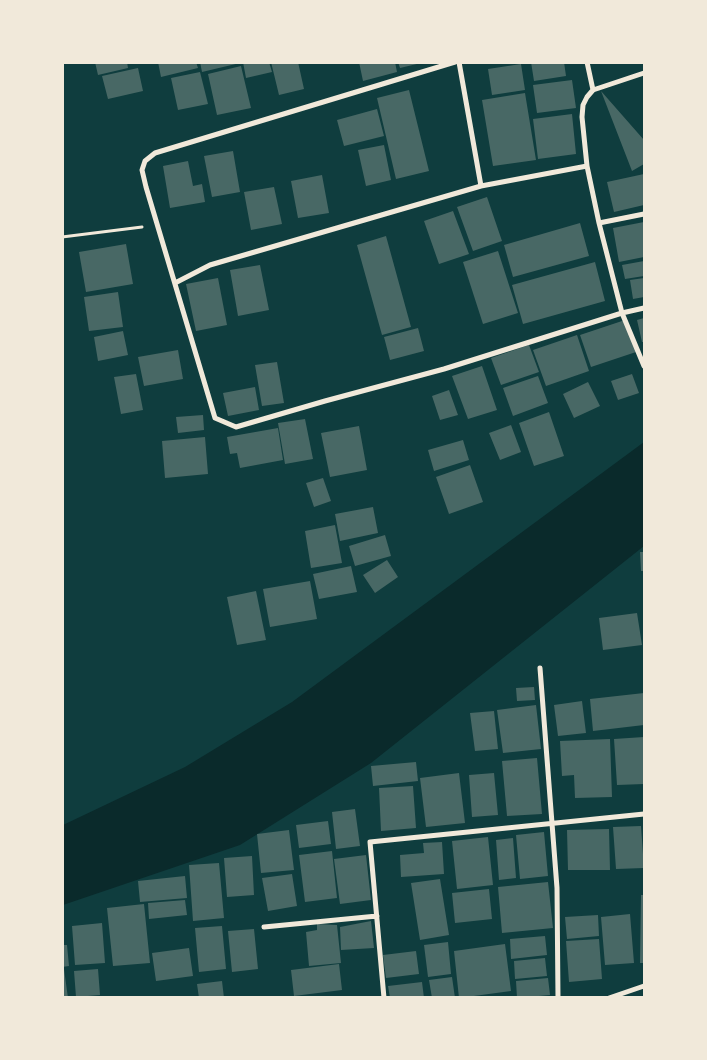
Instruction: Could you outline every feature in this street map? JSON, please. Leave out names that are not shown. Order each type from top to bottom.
[{"type":"street","points":[[455,62],[155,153],[145,161],[142,170],[215,418],[236,427],[444,369],[622,312],[644,308]]},
{"type":"street","points":[[459,62],[481,186]]},
{"type":"street","points":[[588,62],[593,90]]},
{"type":"street","points":[[644,74],[593,90],[587,97],[582,117],[587,166],[599,223],[622,312],[644,366]]},
{"type":"street","points":[[175,283],[210,265],[481,186],[587,166]]},
{"type":"street","points":[[599,223],[644,214]]},
{"type":"street","points":[[540,668],[557,888],[558,998]]},
{"type":"street","points":[[384,998],[370,842],[644,814]]},
{"type":"street","points":[[264,927],[377,916]]},
{"type":"street","points":[[609,998],[644,986]]},
{"type":"path","points":[[62,237],[158,225]]},
{"type":"water","points":[[644,442],[644,546],[371,763],[240,845],[63,905],[63,825],[185,767],[292,702]]},
{"type":"building","points":[[95,62],[127,62],[128,68],[98,75]]},
{"type":"building","points":[[158,62],[196,62],[198,68],[161,77]]},
{"type":"building","points":[[200,62],[240,62],[240,63],[202,72]]},
{"type":"building","points":[[243,62],[269,62],[272,72],[246,78]]},
{"type":"building","points":[[271,62],[298,62],[304,89],[279,95]]},
{"type":"building","points":[[359,62],[395,62],[397,72],[363,81]]},
{"type":"building","points":[[398,62],[420,62],[421,63],[400,68]]},
{"type":"building","points":[[531,62],[564,62],[566,76],[534,81]]},
{"type":"building","points":[[521,64],[525,90],[492,95],[488,69]]},
{"type":"building","points":[[241,66],[251,108],[217,115],[208,74]]},
{"type":"building","points":[[138,68],[143,91],[108,99],[102,76]]},
{"type":"building","points":[[200,72],[208,104],[178,110],[171,78]]},
{"type":"building","points":[[572,80],[576,108],[537,113],[533,85]]},
{"type":"building","points":[[409,90],[429,171],[396,179],[377,98]]},
{"type":"building","points":[[601,91],[644,140],[644,164],[632,171]]},
{"type":"building","points":[[525,93],[536,160],[493,166],[482,100]]},
{"type":"building","points":[[377,109],[384,136],[344,146],[337,120]]},
{"type":"building","points":[[572,114],[576,154],[538,159],[533,119]]},
{"type":"building","points":[[384,145],[391,180],[366,186],[358,150]]},
{"type":"building","points":[[233,151],[240,192],[212,197],[204,156]]},
{"type":"building","points":[[188,161],[193,186],[202,184],[205,202],[170,208],[163,166]]},
{"type":"building","points":[[644,174],[644,205],[614,212],[607,182]]},
{"type":"building","points":[[322,175],[329,213],[298,218],[291,181]]},
{"type":"building","points":[[274,187],[282,224],[251,230],[244,192]]},
{"type":"building","points":[[487,197],[502,241],[473,251],[457,207]]},
{"type":"building","points":[[453,211],[469,254],[439,264],[424,221]]},
{"type":"building","points":[[644,222],[644,257],[619,262],[613,228]]},
{"type":"building","points":[[580,223],[589,256],[513,277],[504,245]]},
{"type":"building","points":[[386,236],[411,327],[382,335],[357,245]]},
{"type":"building","points":[[126,244],[133,284],[86,292],[79,252]]},
{"type":"building","points":[[498,251],[518,313],[483,324],[463,262]]},
{"type":"building","points":[[644,261],[644,276],[625,279],[622,265]]},
{"type":"building","points":[[595,262],[605,301],[523,324],[512,285]]},
{"type":"building","points":[[260,265],[269,310],[238,316],[230,270]]},
{"type":"building","points":[[218,278],[227,325],[196,331],[186,284]]},
{"type":"building","points":[[644,278],[644,297],[633,299],[630,280]]},
{"type":"building","points":[[118,292],[123,327],[89,331],[84,297]]},
{"type":"building","points":[[644,318],[644,342],[642,342],[637,320]]},
{"type":"building","points":[[625,320],[636,352],[591,367],[580,335]]},
{"type":"building","points":[[418,328],[424,351],[390,360],[384,337]]},
{"type":"building","points":[[123,331],[128,355],[98,361],[94,337]]},
{"type":"building","points":[[577,335],[589,371],[546,386],[533,350]]},
{"type":"building","points":[[529,345],[539,372],[501,385],[491,358]]},
{"type":"building","points":[[178,350],[183,379],[144,386],[138,357]]},
{"type":"building","points":[[277,362],[284,403],[262,406],[255,365]]},
{"type":"building","points":[[482,366],[497,410],[468,419],[452,376]]},
{"type":"building","points":[[136,374],[143,410],[121,414],[114,377]]},
{"type":"building","points":[[632,374],[639,393],[618,400],[611,381]]},
{"type":"building","points":[[538,376],[548,403],[513,416],[503,388]]},
{"type":"building","points":[[588,382],[600,406],[574,418],[563,394]]},
{"type":"building","points":[[255,387],[259,410],[228,416],[223,393]]},
{"type":"building","points":[[449,390],[458,415],[440,420],[432,396]]},
{"type":"building","points":[[549,412],[564,456],[534,466],[519,423]]},
{"type":"building","points":[[203,415],[204,430],[178,433],[176,417]]},
{"type":"building","points":[[305,419],[313,459],[285,464],[278,423]]},
{"type":"building","points":[[511,425],[521,452],[500,460],[489,433]]},
{"type":"building","points":[[359,426],[367,470],[330,477],[321,433]]},
{"type":"building","points":[[278,428],[283,460],[240,468],[237,453],[230,454],[227,437]]},
{"type":"building","points":[[205,437],[208,474],[165,478],[162,441]]},
{"type":"building","points":[[463,440],[469,460],[434,471],[428,450]]},
{"type":"building","points":[[470,465],[483,502],[449,514],[436,477]]},
{"type":"building","points":[[323,478],[331,501],[314,507],[306,483]]},
{"type":"building","points":[[373,507],[378,533],[340,541],[335,514]]},
{"type":"building","points":[[335,525],[342,563],[311,568],[305,531]]},
{"type":"building","points":[[385,535],[391,556],[355,566],[349,546]]},
{"type":"building","points":[[640,552],[644,552],[644,571],[641,571]]},
{"type":"building","points":[[387,560],[398,577],[375,593],[363,575]]},
{"type":"building","points":[[351,566],[357,592],[319,599],[313,574]]},
{"type":"building","points":[[310,581],[317,619],[270,627],[263,589]]},
{"type":"building","points":[[256,591],[266,640],[237,645],[227,597]]},
{"type":"building","points":[[637,613],[642,645],[603,650],[599,618]]},
{"type":"building","points":[[534,687],[535,700],[517,701],[516,688]]},
{"type":"building","points":[[644,693],[644,725],[593,731],[590,699]]},
{"type":"building","points":[[582,701],[586,733],[558,736],[554,705]]},
{"type":"building","points":[[536,705],[541,749],[503,753],[497,710]]},
{"type":"building","points":[[494,711],[498,749],[475,751],[470,713]]},
{"type":"building","points":[[644,737],[644,784],[617,785],[614,739]]},
{"type":"building","points":[[610,739],[612,797],[575,798],[574,775],[562,776],[560,741]]},
{"type":"building","points":[[537,758],[542,814],[507,816],[502,761]]},
{"type":"building","points":[[416,762],[418,781],[373,786],[371,766]]},
{"type":"building","points":[[459,773],[465,823],[426,827],[420,778]]},
{"type":"building","points":[[494,773],[498,815],[472,817],[469,775]]},
{"type":"building","points":[[413,786],[416,828],[381,831],[379,788]]},
{"type":"building","points":[[355,809],[360,846],[336,849],[332,812]]},
{"type":"building","points":[[328,821],[331,844],[299,848],[296,825]]},
{"type":"building","points":[[641,826],[644,868],[616,869],[613,827]]},
{"type":"building","points":[[609,829],[610,870],[568,870],[567,830]]},
{"type":"building","points":[[289,830],[294,870],[261,873],[257,834]]},
{"type":"building","points":[[544,832],[548,876],[520,879],[516,835]]},
{"type":"building","points":[[488,837],[493,885],[457,889],[452,841]]},
{"type":"building","points":[[513,838],[516,878],[499,880],[496,840]]},
{"type":"building","points":[[442,842],[444,874],[401,877],[400,855],[424,853],[423,843]]},
{"type":"building","points":[[332,851],[337,898],[305,902],[299,855]]},
{"type":"building","points":[[366,855],[371,900],[340,904],[334,859]]},
{"type":"building","points":[[252,856],[254,895],[227,897],[224,858]]},
{"type":"building","points":[[219,863],[224,918],[193,921],[189,865]]},
{"type":"building","points":[[292,874],[297,906],[268,911],[262,878]]},
{"type":"building","points":[[185,876],[187,898],[140,902],[138,881]]},
{"type":"building","points":[[440,879],[449,935],[420,940],[411,883]]},
{"type":"building","points":[[548,882],[553,928],[502,933],[498,887]]},
{"type":"building","points":[[489,889],[492,919],[455,923],[452,893]]},
{"type":"building","points":[[641,895],[644,895],[644,963],[640,963]]},
{"type":"building","points":[[185,900],[187,915],[149,919],[148,903]]},
{"type":"building","points":[[144,904],[150,963],[113,966],[107,908]]},
{"type":"building","points":[[630,914],[634,963],[605,965],[601,917]]},
{"type":"building","points":[[598,915],[599,936],[567,939],[565,917]]},
{"type":"building","points":[[371,921],[374,948],[341,950],[340,927]]},
{"type":"building","points":[[102,923],[105,963],[75,965],[72,926]]},
{"type":"building","points":[[317,924],[337,925],[341,963],[309,966],[306,932],[317,930]]},
{"type":"building","points":[[222,926],[226,969],[199,972],[195,928]]},
{"type":"building","points":[[254,929],[258,969],[232,972],[228,931]]},
{"type":"building","points":[[545,936],[547,955],[511,959],[510,939]]},
{"type":"building","points":[[599,939],[602,979],[569,982],[566,941]]},
{"type":"building","points":[[448,942],[451,974],[428,977],[424,945]]},
{"type":"building","points":[[505,944],[511,991],[459,998],[454,951]]},
{"type":"building","points":[[62,945],[67,945],[69,966],[62,967]]},
{"type":"building","points":[[189,948],[193,976],[156,981],[152,953]]},
{"type":"building","points":[[416,951],[419,974],[386,978],[383,955]]},
{"type":"building","points":[[545,958],[547,976],[515,979],[514,961]]},
{"type":"building","points":[[339,964],[342,990],[294,996],[291,970]]},
{"type":"building","points":[[64,969],[68,998],[62,998],[62,970]]},
{"type":"building","points":[[98,969],[100,995],[76,997],[74,971]]},
{"type":"building","points":[[452,977],[455,998],[432,998],[429,980]]},
{"type":"building","points":[[548,978],[550,995],[517,998],[516,981]]},
{"type":"building","points":[[222,981],[224,998],[199,998],[197,984]]},
{"type":"building","points":[[422,982],[424,998],[390,998],[388,986]]}]
